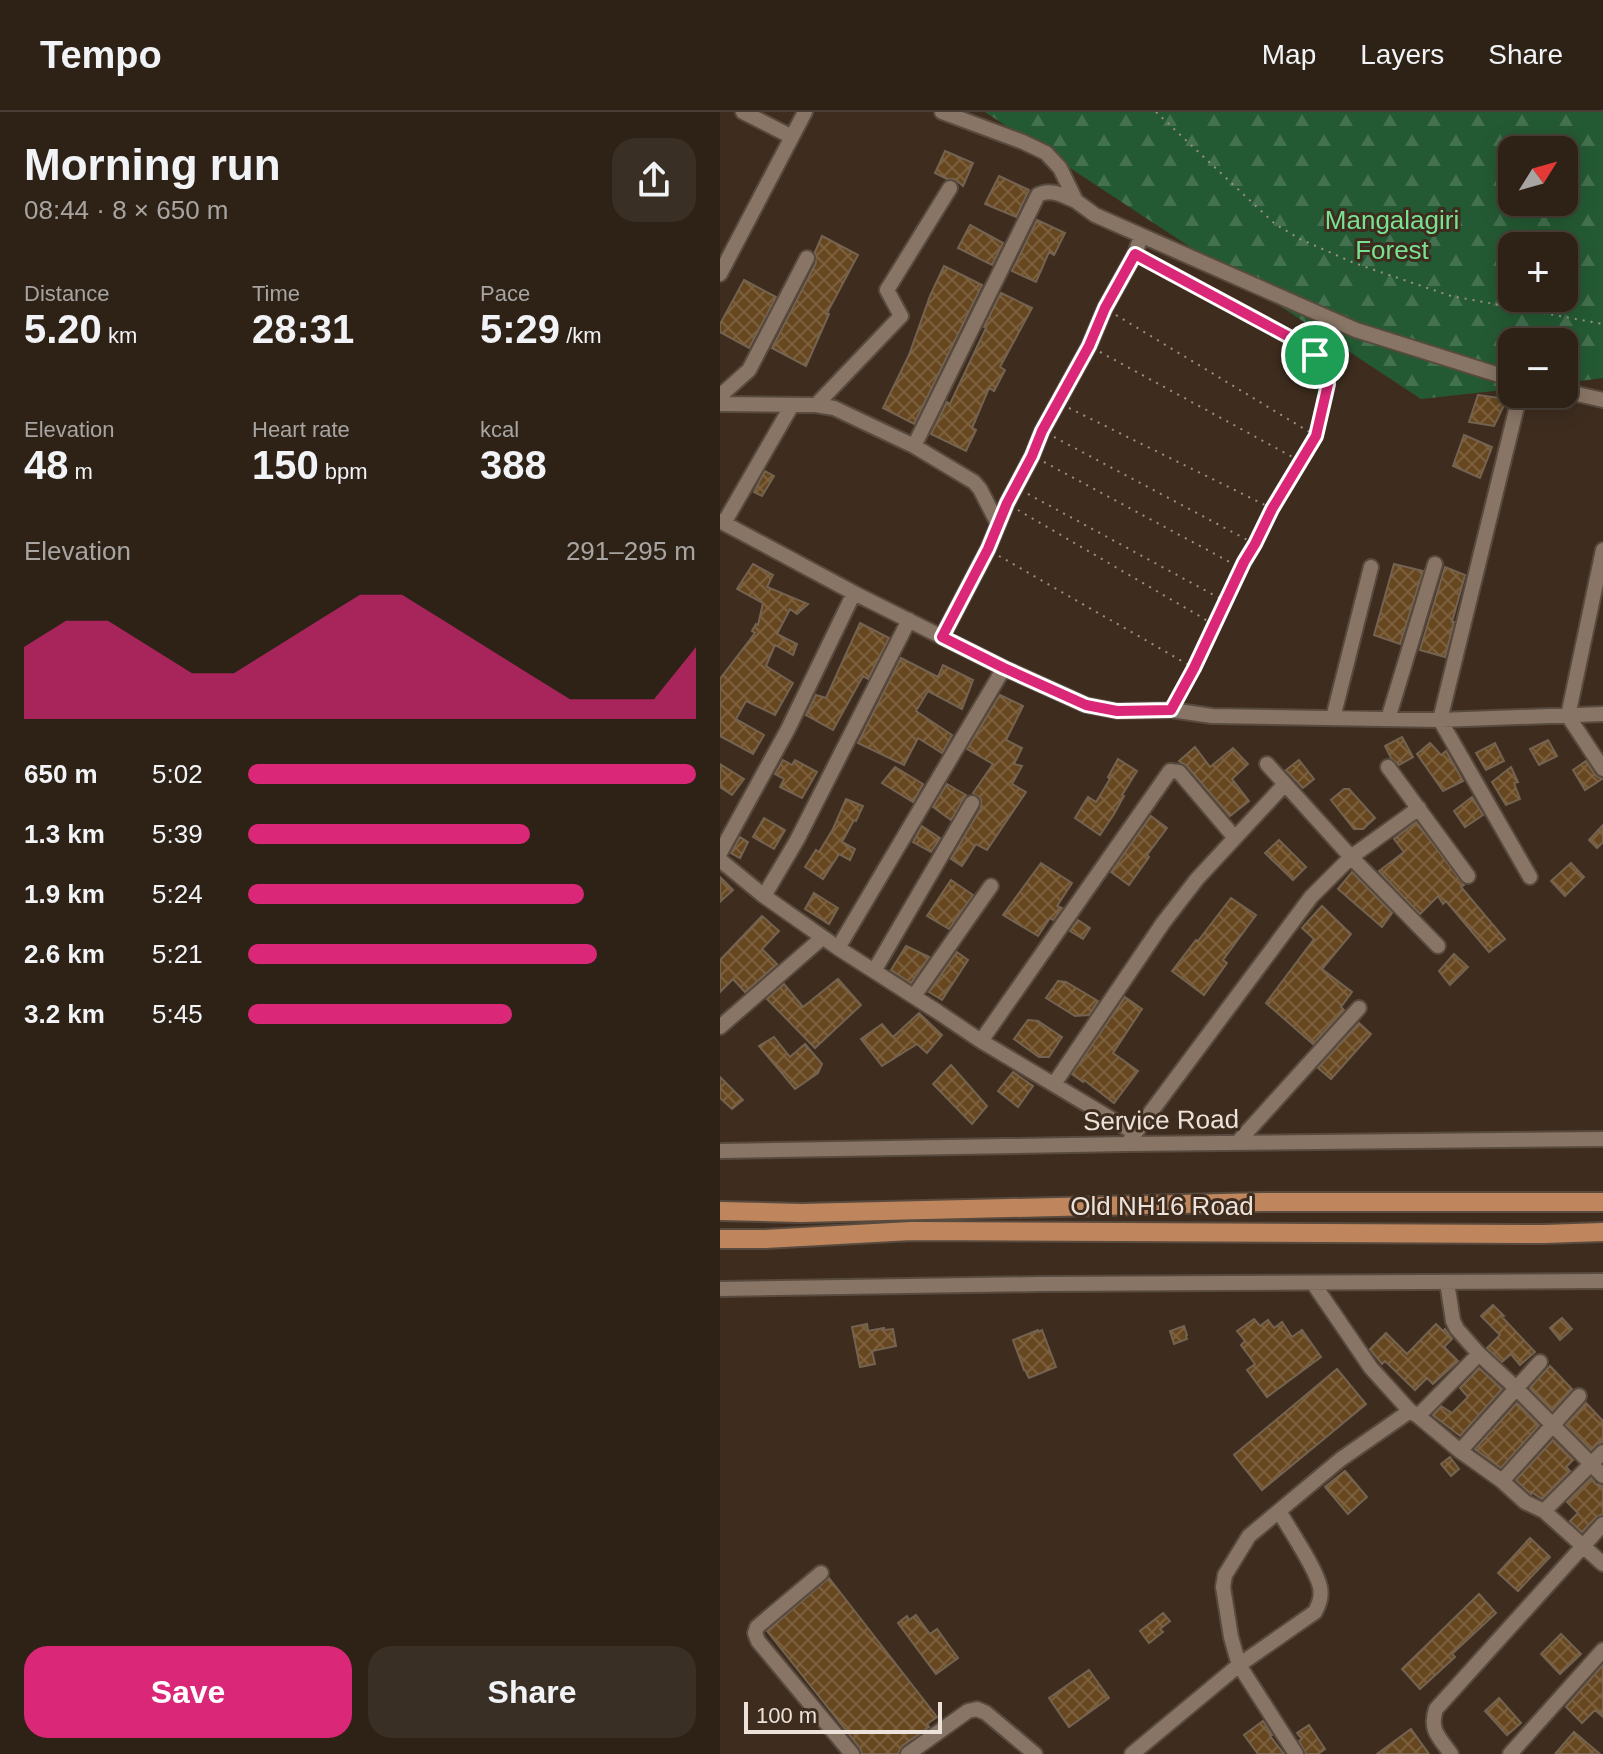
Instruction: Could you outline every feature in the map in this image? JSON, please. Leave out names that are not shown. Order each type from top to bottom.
[{"type":"main road","name":"Old NH16 Road","points":[[720,1211],[801,1213],[1264,1202],[1603,1202]]},
{"type":"main road","name":"Old NH16 Road","points":[[720,1239],[911,1231],[1603,1232]]},
{"type":"street","points":[[743,112],[792,137]]},
{"type":"street","points":[[720,274],[805,112]]},
{"type":"street","points":[[942,112],[1046,153],[1060,168],[1076,201]]},
{"type":"street","points":[[816,405],[901,316],[887,290],[950,188]]},
{"type":"street","points":[[914,446],[1038,195],[1051,191],[1141,236],[1356,330],[1498,375]]},
{"type":"street","points":[[942,637],[988,549],[1042,431],[1135,254],[1141,236]]},
{"type":"street","points":[[720,396],[749,370],[807,258]]},
{"type":"street","points":[[1578,394],[1603,400]]},
{"type":"street","points":[[720,404],[834,408],[914,446],[974,482],[998,524]]},
{"type":"street","points":[[792,405],[722,522],[854,593],[1086,705],[1117,711],[1171,710],[1212,716],[1440,720],[1603,714]]},
{"type":"street","points":[[1517,408],[1440,720],[1530,877]]},
{"type":"street","points":[[1603,550],[1568,716],[1603,769]]},
{"type":"street","points":[[1388,719],[1435,564]]},
{"type":"street","points":[[1333,718],[1371,567]]},
{"type":"street","points":[[720,853],[788,729],[854,593]]},
{"type":"street","points":[[764,896],[797,840],[909,620]]},
{"type":"street","points":[[838,948],[1004,668]]},
{"type":"street","points":[[1267,764],[1351,857],[1438,946]]},
{"type":"street","points":[[1388,767],[1468,876]]},
{"type":"street","points":[[981,1041],[1170,771],[1179,772],[1235,838]]},
{"type":"street","points":[[1054,1084],[1163,923],[1197,879],[1284,785]]},
{"type":"street","points":[[874,971],[972,803]]},
{"type":"street","points":[[720,860],[822,938],[981,1041],[1054,1084],[1131,1138],[1311,897],[1351,857],[1419,808]]},
{"type":"street","points":[[914,996],[991,886]]},
{"type":"street","points":[[720,1027],[822,938]]},
{"type":"street","points":[[1237,1143],[1359,1008]]},
{"type":"street","name":"Service Road","points":[[720,1151],[1131,1138],[1237,1143],[1603,1139]]},
{"type":"street","points":[[720,1289],[1603,1281]]},
{"type":"street","points":[[1447,1282],[1457,1329],[1603,1476]]},
{"type":"street","points":[[1313,1283],[1371,1368],[1414,1414],[1525,1502],[1544,1511],[1603,1564]]},
{"type":"street","points":[[1296,1754],[1239,1665],[1223,1587],[1225,1575],[1249,1536],[1341,1459],[1414,1414],[1479,1354]]},
{"type":"street","points":[[1460,1451],[1540,1362]]},
{"type":"street","points":[[1502,1481],[1579,1396]]},
{"type":"street","points":[[1544,1511],[1603,1452]]},
{"type":"street","points":[[1132,1754],[1239,1665],[1315,1612],[1320,1601],[1320,1587],[1279,1511]]},
{"type":"street","points":[[1451,1754],[1433,1728],[1436,1709],[1603,1524]]},
{"type":"street","points":[[821,1573],[757,1627],[755,1633],[758,1641],[852,1754]]},
{"type":"street","points":[[1510,1754],[1603,1650]]},
{"type":"street","points":[[908,1754],[968,1711],[977,1709],[1035,1754]]},
{"type":"path","points":[[1156,112],[1275,224],[1300,239],[1354,263],[1451,296],[1603,324]]},
{"type":"path","points":[[1135,254],[1294,339],[1315,355],[1328,384],[1316,436],[1272,509],[1171,710]]},
{"type":"path","points":[[1105,308],[1316,436]]},
{"type":"path","points":[[1089,346],[1300,461]]},
{"type":"path","points":[[1057,402],[1272,509]]},
{"type":"path","points":[[1042,431],[1255,544]]},
{"type":"path","points":[[1032,456],[1241,568]]},
{"type":"path","points":[[1016,488],[1224,601]]},
{"type":"path","points":[[1007,503],[1214,625]]},
{"type":"path","points":[[988,549],[1194,668]]},
{"type":"green space","name":"Mangalagiri Forest","points":[[985,112],[1603,112],[1603,378],[1578,381],[1578,328],[1498,328],[1498,391],[1421,399]]},
{"type":"building","points":[[945,151],[973,163],[963,186],[955,179],[935,173]]},
{"type":"building","points":[[999,176],[1029,190],[1016,217],[985,204]]},
{"type":"building","points":[[1037,220],[1065,233],[1054,255],[1049,252],[1036,282],[1012,271]]},
{"type":"building","points":[[970,225],[1003,243],[992,265],[958,248]]},
{"type":"building","points":[[822,236],[858,255],[827,313],[806,366],[772,348],[816,263],[815,252]]},
{"type":"building","points":[[944,266],[982,285],[914,424],[883,408],[909,355]]},
{"type":"building","points":[[744,280],[776,297],[749,348],[720,332],[720,324]]},
{"type":"building","points":[[1001,293],[1032,308],[1000,367],[1005,370],[994,391],[989,388],[966,451],[931,434],[947,402],[950,404]]},
{"type":"building","points":[[1478,395],[1498,398],[1498,408],[1503,408],[1494,426],[1469,422]]},
{"type":"building","points":[[1464,435],[1492,447],[1480,478],[1453,466]]},
{"type":"building","points":[[765,471],[774,476],[762,496],[754,492]]},
{"type":"building","points":[[753,564],[773,575],[767,587],[808,604],[797,614],[790,609],[777,634],[797,644],[793,655],[775,645],[766,666],[793,683],[775,715],[746,701],[736,719],[764,735],[753,754],[720,736],[720,679],[758,625],[763,603],[737,589]]},
{"type":"building","points":[[1394,564],[1423,571],[1400,644],[1374,635]]},
{"type":"building","points":[[1445,567],[1465,575],[1445,657],[1420,650]]},
{"type":"building","points":[[860,623],[889,638],[868,679],[863,676],[833,730],[806,715],[816,695],[826,698]]},
{"type":"building","points":[[901,658],[938,677],[943,665],[973,680],[962,709],[928,691],[916,711],[952,735],[942,753],[918,738],[904,765],[858,743]]},
{"type":"building","points":[[1000,695],[1023,706],[1006,740],[1022,748],[1014,764],[1022,766],[1012,784],[1026,792],[987,850],[976,844],[962,866],[951,859],[981,808],[981,799],[973,793],[993,764],[967,749]]},
{"type":"building","points":[[1402,737],[1413,757],[1399,765],[1385,746]]},
{"type":"building","points":[[1548,740],[1557,756],[1539,765],[1530,749]]},
{"type":"building","points":[[1430,743],[1441,755],[1446,751],[1463,781],[1443,791],[1417,754]]},
{"type":"building","points":[[1495,743],[1504,761],[1486,770],[1476,753]]},
{"type":"building","points":[[1195,747],[1210,767],[1233,748],[1248,764],[1232,779],[1249,801],[1230,816],[1187,766],[1179,761]]},
{"type":"building","points":[[1118,759],[1137,771],[1100,835],[1075,818],[1088,797],[1096,802]]},
{"type":"building","points":[[783,760],[792,765],[795,760],[817,772],[802,798],[780,787],[784,779],[775,774]]},
{"type":"building","points":[[1299,760],[1314,779],[1303,788],[1286,770]]},
{"type":"building","points":[[1586,761],[1595,775],[1602,779],[1585,790],[1573,770]]},
{"type":"building","points":[[720,764],[744,779],[732,795],[720,787]]},
{"type":"building","points":[[895,767],[923,784],[913,802],[882,783]]},
{"type":"building","points":[[1511,767],[1518,782],[1514,783],[1520,799],[1506,805],[1492,782]]},
{"type":"building","points":[[947,784],[966,795],[951,820],[933,807]]},
{"type":"building","points":[[1344,789],[1349,789],[1375,818],[1363,829],[1354,829],[1331,800]]},
{"type":"building","points":[[1472,797],[1483,815],[1465,827],[1454,811]]},
{"type":"building","points":[[846,799],[863,806],[842,842],[855,849],[850,860],[839,854],[823,879],[805,867],[833,829]]},
{"type":"building","points":[[1151,816],[1167,828],[1129,885],[1111,872]]},
{"type":"building","points":[[764,818],[785,830],[774,849],[753,837]]},
{"type":"building","points":[[1416,822],[1464,885],[1461,887],[1505,939],[1489,952],[1446,901],[1443,904],[1438,896],[1420,914],[1379,871],[1404,852],[1394,839]]},
{"type":"building","points":[[1603,825],[1603,842],[1597,848],[1589,840]]},
{"type":"building","points":[[922,826],[940,838],[931,852],[913,842]]},
{"type":"building","points":[[740,837],[748,842],[740,858],[731,853]]},
{"type":"building","points":[[1279,840],[1306,867],[1293,880],[1265,853]]},
{"type":"building","points":[[1041,863],[1072,883],[1057,906],[1062,908],[1053,920],[1050,918],[1038,936],[1003,915]]},
{"type":"building","points":[[1571,863],[1584,877],[1565,896],[1551,881]]},
{"type":"building","points":[[1352,872],[1392,913],[1382,927],[1338,889]]},
{"type":"building","points":[[720,877],[733,890],[720,902]]},
{"type":"building","points":[[951,880],[973,895],[949,929],[927,916]]},
{"type":"building","points":[[814,893],[838,908],[829,924],[805,909]]},
{"type":"building","points":[[1231,898],[1256,915],[1223,960],[1227,963],[1204,995],[1172,971]]},
{"type":"building","points":[[1322,906],[1351,934],[1322,969],[1352,992],[1341,1007],[1344,1010],[1313,1044],[1266,1003],[1314,939],[1302,928]]},
{"type":"building","points":[[762,916],[779,931],[762,949],[777,964],[745,992],[733,979],[720,992],[720,960]]},
{"type":"building","points":[[1078,920],[1090,928],[1083,939],[1070,931]]},
{"type":"building","points":[[906,946],[929,957],[911,983],[891,970]]},
{"type":"building","points":[[957,952],[968,960],[942,1000],[929,992]]},
{"type":"building","points":[[1454,954],[1468,967],[1450,985],[1439,971]]},
{"type":"building","points":[[838,979],[861,1005],[815,1048],[767,999],[784,984],[803,1007]]},
{"type":"building","points":[[1058,981],[1066,982],[1098,1001],[1089,1015],[1075,1016],[1046,998]]},
{"type":"building","points":[[1125,997],[1142,1009],[1113,1053],[1138,1071],[1114,1103],[1072,1074]]},
{"type":"building","points":[[919,1013],[942,1035],[927,1053],[917,1044],[882,1066],[861,1039],[882,1024],[893,1037]]},
{"type":"building","points":[[1028,1020],[1038,1021],[1062,1037],[1049,1057],[1039,1057],[1014,1039]]},
{"type":"building","points":[[1359,1023],[1371,1034],[1331,1079],[1318,1068]]},
{"type":"building","points":[[774,1037],[790,1057],[805,1044],[822,1064],[818,1073],[795,1089],[759,1046]]},
{"type":"building","points":[[951,1065],[987,1106],[972,1124],[933,1084]]},
{"type":"building","points":[[1013,1072],[1033,1086],[1018,1107],[998,1091]]},
{"type":"building","points":[[720,1077],[743,1100],[732,1109],[720,1098]]},
{"type":"building","points":[[1493,1305],[1535,1352],[1520,1365],[1511,1354],[1502,1362],[1487,1348],[1500,1335],[1481,1316]]},
{"type":"building","points":[[1562,1318],[1572,1329],[1560,1340],[1550,1328]]},
{"type":"building","points":[[1254,1319],[1260,1326],[1268,1320],[1274,1328],[1282,1322],[1292,1337],[1302,1330],[1321,1357],[1267,1397],[1247,1370],[1255,1364],[1241,1345],[1245,1341],[1237,1331]]},
{"type":"building","points":[[867,1324],[868,1331],[893,1329],[896,1346],[872,1351],[875,1364],[860,1367],[852,1327]]},
{"type":"building","points":[[1436,1324],[1443,1331],[1445,1329],[1452,1339],[1444,1347],[1458,1361],[1433,1384],[1427,1378],[1415,1390],[1385,1361],[1382,1364],[1370,1349],[1386,1333],[1407,1354]]},
{"type":"building","points":[[1184,1326],[1187,1339],[1174,1344],[1170,1331]]},
{"type":"building","points":[[1042,1330],[1056,1367],[1029,1378],[1013,1340]]},
{"type":"building","points":[[1550,1366],[1572,1389],[1552,1411],[1530,1388]]},
{"type":"building","points":[[1479,1368],[1502,1389],[1460,1436],[1433,1415],[1441,1406],[1452,1413],[1468,1397],[1460,1388]]},
{"type":"building","points":[[1337,1369],[1366,1404],[1262,1490],[1234,1455]]},
{"type":"building","points":[[1517,1403],[1539,1425],[1501,1468],[1475,1449]]},
{"type":"building","points":[[1586,1403],[1603,1421],[1603,1442],[1591,1450],[1566,1425]]},
{"type":"building","points":[[1553,1440],[1573,1460],[1566,1467],[1570,1471],[1542,1499],[1531,1494],[1516,1480]]},
{"type":"building","points":[[1450,1457],[1459,1469],[1451,1476],[1441,1464]]},
{"type":"building","points":[[1345,1471],[1367,1497],[1348,1514],[1325,1487]]},
{"type":"building","points":[[1591,1478],[1603,1486],[1603,1514],[1582,1532],[1570,1521],[1578,1513],[1567,1502]]},
{"type":"building","points":[[1530,1538],[1550,1557],[1518,1591],[1498,1573]]},
{"type":"building","points":[[829,1578],[937,1717],[927,1724],[929,1727],[902,1746],[898,1754],[862,1754],[767,1631]]},
{"type":"building","points":[[1479,1594],[1496,1613],[1420,1689],[1402,1669]]},
{"type":"building","points":[[1163,1613],[1170,1621],[1160,1629],[1163,1632],[1149,1643],[1140,1631]]},
{"type":"building","points":[[916,1615],[930,1634],[937,1629],[958,1658],[936,1674],[898,1623],[907,1616],[909,1620]]},
{"type":"building","points":[[1561,1634],[1581,1654],[1560,1674],[1541,1654]]},
{"type":"building","points":[[1603,1665],[1603,1717],[1595,1710],[1582,1723],[1566,1707]]},
{"type":"building","points":[[1089,1670],[1109,1698],[1069,1727],[1049,1698]]},
{"type":"building","points":[[1499,1698],[1521,1723],[1507,1735],[1485,1711]]},
{"type":"building","points":[[1263,1721],[1284,1754],[1258,1754],[1244,1735]]},
{"type":"building","points":[[1309,1725],[1325,1749],[1318,1754],[1306,1754],[1299,1741],[1302,1739],[1297,1733]]},
{"type":"building","points":[[1411,1729],[1429,1754],[1377,1754]]},
{"type":"building","points":[[1574,1732],[1600,1754],[1555,1754]]},
{"type":"route","points":[[1135,254],[1294,339],[1315,355],[1328,384],[1316,436],[1272,509],[1171,710],[1117,711],[1086,705],[942,637],[988,549],[1042,431],[1135,254]]}]
